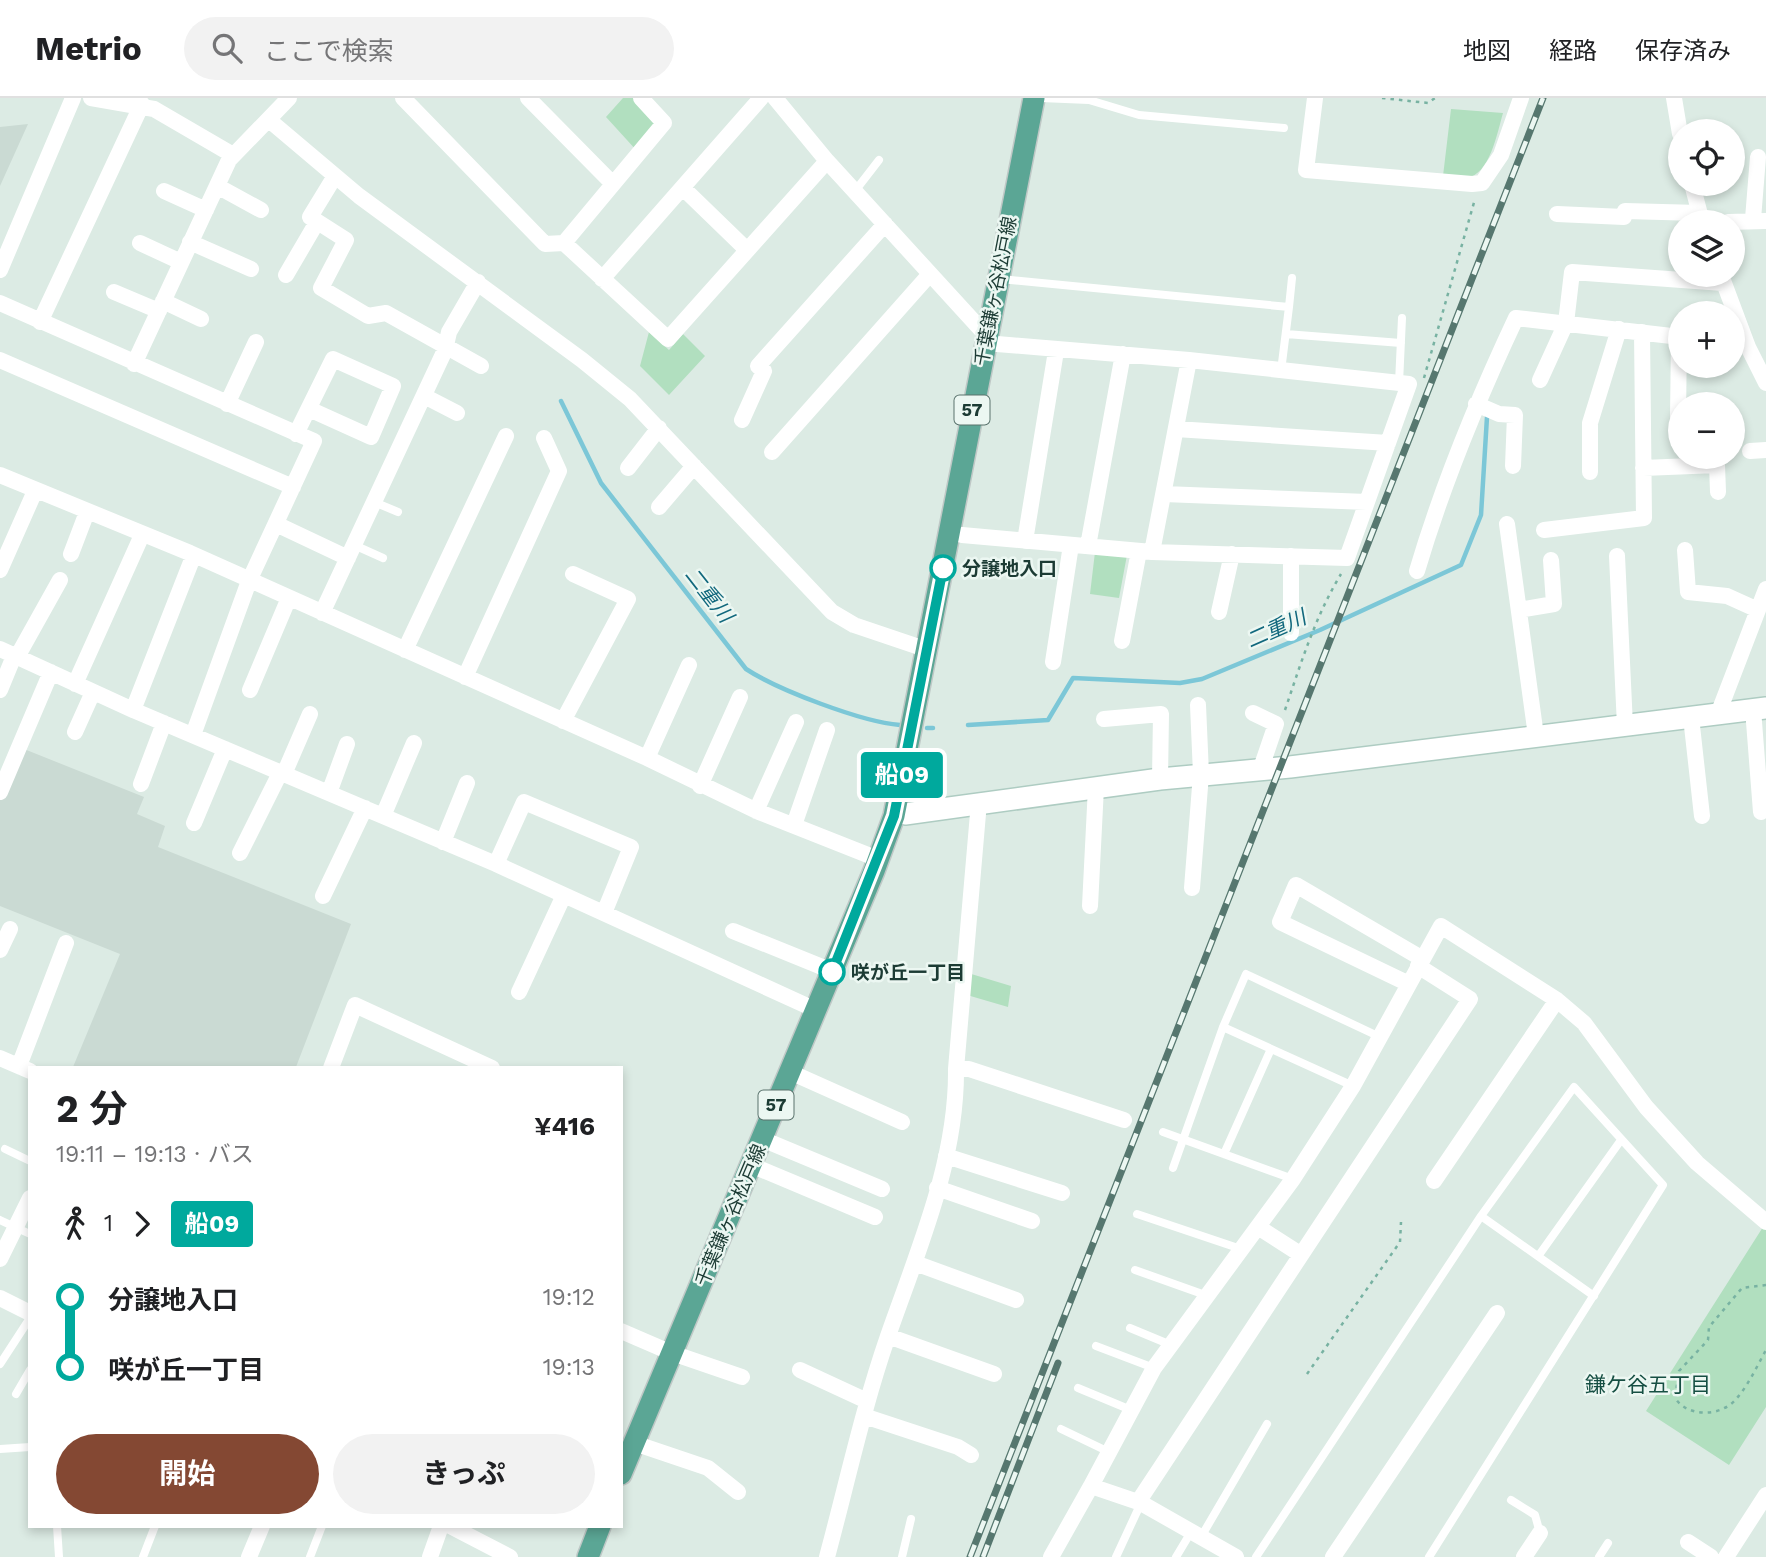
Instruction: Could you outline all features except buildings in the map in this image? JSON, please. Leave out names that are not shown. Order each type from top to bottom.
[{"type":"main road","name":"千葉鎌ヶ谷松戸線","points":[[623,1469],[878,859],[899,815],[928,650],[955,535],[998,279],[1034,98]]},
{"type":"main road","points":[[588,1557],[599,1528]]},
{"type":"street","points":[[0,270],[73,98]]},
{"type":"street","points":[[91,98],[142,104],[192,129],[233,155]]},
{"type":"street","points":[[134,364],[233,155],[289,98]]},
{"type":"street","points":[[403,98],[545,244],[564,243],[668,340],[827,160]]},
{"type":"street","points":[[528,98],[613,184]]},
{"type":"street","points":[[602,279],[761,98]]},
{"type":"street","points":[[775,98],[989,341],[1056,351],[1189,360],[1404,384],[1388,443],[1347,558],[1146,551],[955,535]]},
{"type":"street","points":[[1315,98],[1306,170],[1472,184],[1482,183],[1501,155],[1521,98]]},
{"type":"street","points":[[1674,98],[1678,119]]},
{"type":"street","points":[[564,243],[664,123],[646,100]]},
{"type":"street","points":[[40,322],[142,104]]},
{"type":"street","points":[[269,121],[335,176],[582,360],[659,428],[832,612],[854,625],[928,650]]},
{"type":"street","points":[[1758,157],[1759,220]]},
{"type":"street","points":[[335,176],[310,217],[346,240],[321,288],[368,316],[386,313],[446,344],[481,366]]},
{"type":"street","points":[[217,186],[261,210]]},
{"type":"street","points":[[683,188],[747,250]]},
{"type":"street","points":[[164,191],[206,210]]},
{"type":"street","points":[[1557,214],[1624,217],[1625,211],[1668,215]]},
{"type":"street","points":[[286,275],[317,222]]},
{"type":"street","points":[[742,420],[764,371],[758,366],[885,224]]},
{"type":"street","points":[[190,242],[251,268]]},
{"type":"street","points":[[141,243],[181,262]]},
{"type":"street","points":[[1540,380],[1566,323],[1572,272],[1668,276]]},
{"type":"street","points":[[772,452],[930,274]]},
{"type":"street","points":[[322,613],[424,396],[449,332],[478,282]]},
{"type":"street","points":[[114,292],[201,319]]},
{"type":"street","points":[[0,303],[314,441],[249,581],[193,736]]},
{"type":"street","points":[[1417,571],[1438,499],[1476,404],[1516,318],[1668,336]]},
{"type":"street","points":[[1590,472],[1590,423],[1619,329]]},
{"type":"street","points":[[1544,530],[1644,518],[1642,332]]},
{"type":"street","points":[[227,404],[256,342]]},
{"type":"street","points":[[1025,541],[1056,351]]},
{"type":"street","points":[[1745,353],[1766,383]]},
{"type":"street","points":[[1088,546],[1123,354]]},
{"type":"street","points":[[296,434],[333,359],[393,386],[371,437],[309,410]]},
{"type":"street","points":[[0,360],[293,487]]},
{"type":"street","points":[[1122,641],[1164,494],[1189,360]]},
{"type":"street","points":[[424,396],[457,413]]},
{"type":"street","points":[[1476,404],[1499,414],[1515,415],[1513,466]]},
{"type":"street","points":[[628,468],[659,428]]},
{"type":"street","points":[[1176,429],[1388,443]]},
{"type":"street","points":[[405,650],[506,436]]},
{"type":"street","points":[[465,677],[559,471],[544,438]]},
{"type":"street","points":[[659,507],[694,466]]},
{"type":"street","points":[[1643,468],[1717,466],[1718,492]]},
{"type":"street","points":[[0,475],[322,613],[647,758],[755,811],[878,859]]},
{"type":"street","points":[[0,570],[35,491]]},
{"type":"street","points":[[1164,494],[1367,502]]},
{"type":"street","points":[[71,554],[87,512]]},
{"type":"street","points":[[276,524],[351,551]]},
{"type":"street","points":[[1507,524],[1536,736]]},
{"type":"street","points":[[75,684],[142,536]]},
{"type":"street","points":[[1053,662],[1072,545]]},
{"type":"street","points":[[1685,550],[1688,592],[1727,596],[1758,610]]},
{"type":"street","points":[[1219,612],[1232,554]]},
{"type":"street","points":[[1291,556],[1291,633]]},
{"type":"street","points":[[1617,556],[1625,726]]},
{"type":"street","points":[[133,710],[193,557]]},
{"type":"street","points":[[1519,610],[1554,604],[1551,560]]},
{"type":"street","points":[[563,721],[628,599],[573,574]]},
{"type":"street","points":[[0,690],[10,654],[60,580]]},
{"type":"street","points":[[1718,714],[1766,589]]},
{"type":"street","points":[[250,690],[288,600]]},
{"type":"street","points":[[10,654],[225,750],[496,864],[816,1010]]},
{"type":"street","points":[[647,758],[689,665]]},
{"type":"street","points":[[0,792],[51,672]]},
{"type":"street","points":[[75,732],[93,692]]},
{"type":"street","points":[[701,786],[740,697]]},
{"type":"street","points":[[1192,888],[1201,774],[1198,705]]},
{"type":"street","points":[[899,815],[1160,779],[1759,709],[1762,812]]},
{"type":"street","points":[[1253,713],[1276,724],[1261,768]]},
{"type":"street","points":[[240,853],[310,714]]},
{"type":"street","points":[[1104,719],[1161,714],[1160,779]]},
{"type":"street","points":[[1691,717],[1702,816]]},
{"type":"street","points":[[755,811],[796,722]]},
{"type":"street","points":[[141,784],[164,723]]},
{"type":"street","points":[[794,825],[827,730]]},
{"type":"street","points":[[383,816],[414,743]]},
{"type":"street","points":[[329,793],[347,744]]},
{"type":"street","points":[[194,823],[225,750]]},
{"type":"street","points":[[443,842],[467,783]]},
{"type":"street","points":[[1090,906],[1096,787]]},
{"type":"street","points":[[496,864],[524,802],[631,847],[604,914]]},
{"type":"street","points":[[827,1557],[866,1408],[888,1336],[915,1263],[946,1156],[956,1099],[956,1069],[979,802]]},
{"type":"street","points":[[323,895],[365,808]]},
{"type":"street","points":[[1141,1503],[1142,1496],[1300,1254],[1471,999],[1419,962],[1296,885],[1280,922],[1409,984]]},
{"type":"street","points":[[519,992],[564,895]]},
{"type":"street","points":[[1051,1557],[1154,1368],[1293,1179],[1353,1086],[1441,926],[1557,1000],[1584,1023],[1646,1107],[1697,1163],[1766,1222]]},
{"type":"street","points":[[0,950],[10,929]]},
{"type":"street","points":[[733,931],[832,971]]},
{"type":"street","points":[[0,1058],[24,1068],[66,943]]},
{"type":"street","points":[[1434,1181],[1557,1000]]},
{"type":"street","points":[[332,1066],[355,1006],[488,1066]]},
{"type":"street","points":[[956,1069],[969,1069],[1124,1120]]},
{"type":"street","points":[[790,1072],[902,1122]]},
{"type":"street","points":[[762,1139],[882,1189]]},
{"type":"street","points":[[946,1156],[1062,1193]]},
{"type":"street","points":[[751,1165],[875,1217]]},
{"type":"street","points":[[937,1188],[1032,1222]]},
{"type":"street","points":[[0,1259],[23,1230],[28,1207]]},
{"type":"street","points":[[1258,1227],[1300,1254]]},
{"type":"street","points":[[915,1263],[1016,1300]]},
{"type":"street","points":[[0,1298],[28,1314]]},
{"type":"street","points":[[1333,1557],[1497,1313]]},
{"type":"street","points":[[623,1332],[672,1353],[742,1377]]},
{"type":"street","points":[[888,1336],[994,1374]]},
{"type":"street","points":[[800,1370],[866,1408],[971,1455]]},
{"type":"street","points":[[634,1443],[708,1468],[738,1492]]},
{"type":"street","points":[[1091,1486],[1141,1503],[1234,1557]]},
{"type":"street","points":[[1726,1557],[1766,1495]]},
{"type":"street","points":[[249,1557],[261,1528]]},
{"type":"street","points":[[430,1557],[440,1528]]},
{"type":"street","points":[[452,1528],[480,1550],[510,1557]]},
{"type":"street","points":[[1524,1557],[1540,1533]]},
{"type":"street","points":[[1688,1542],[1711,1557]]},
{"type":"lane","points":[[1041,98],[1089,100],[1139,115],[1284,128]]},
{"type":"lane","points":[[855,191],[879,160]]},
{"type":"lane","points":[[1281,371],[1292,278]]},
{"type":"lane","points":[[998,279],[1289,307]]},
{"type":"lane","points":[[1402,318],[1404,384]]},
{"type":"lane","points":[[1286,334],[1401,343]]},
{"type":"lane","points":[[374,502],[398,512]]},
{"type":"lane","points":[[351,551],[383,558]]},
{"type":"lane","points":[[1173,1168],[1223,1027],[1246,974],[1380,1037]]},
{"type":"lane","points":[[1223,1027],[1353,1086]]},
{"type":"lane","points":[[1224,1154],[1270,1049]]},
{"type":"lane","points":[[1256,1557],[1481,1216],[1574,1087],[1663,1185],[1429,1557]]},
{"type":"lane","points":[[1163,1132],[1293,1179]]},
{"type":"lane","points":[[1539,1255],[1620,1140]]},
{"type":"lane","points":[[5,1149],[28,1160]]},
{"type":"lane","points":[[1137,1214],[1241,1249]]},
{"type":"lane","points":[[1481,1216],[1594,1296]]},
{"type":"lane","points":[[0,1220],[23,1230]]},
{"type":"lane","points":[[1135,1270],[1208,1296]]},
{"type":"lane","points":[[0,1364],[28,1318]]},
{"type":"lane","points":[[1130,1328],[1171,1345]]},
{"type":"lane","points":[[1096,1346],[1154,1368]]},
{"type":"lane","points":[[16,1394],[28,1373]]},
{"type":"lane","points":[[1078,1388],[1131,1410]]},
{"type":"lane","points":[[1176,1557],[1196,1535],[1267,1424]]},
{"type":"lane","points":[[1061,1429],[1109,1452]]},
{"type":"lane","points":[[0,1449],[28,1447]]},
{"type":"lane","points":[[1511,1500],[1535,1515],[1540,1533]]},
{"type":"lane","points":[[1116,1557],[1141,1503]]},
{"type":"lane","points":[[902,1557],[911,1519]]},
{"type":"lane","points":[[57,1528],[60,1557]]},
{"type":"lane","points":[[143,1557],[151,1528]]},
{"type":"lane","points":[[310,1557],[321,1528]]},
{"type":"lane","points":[[1600,1557],[1608,1544]]},
{"type":"path","points":[[1382,98],[1428,103],[1435,98]]},
{"type":"path","points":[[1404,384],[1423,381],[1482,183]]},
{"type":"path","points":[[1276,724],[1282,720],[1297,669],[1347,558]]},
{"type":"path","points":[[1307,1374],[1400,1242],[1401,1222]]},
{"type":"path","points":[[1766,1285],[1742,1288],[1709,1327],[1708,1340],[1679,1371],[1675,1398],[1681,1407],[1693,1412],[1703,1413],[1729,1406],[1738,1398],[1766,1350]]},
{"type":"shaded area","points":[[28,124],[0,186],[0,127]]},
{"type":"shaded area","points":[[24,749],[144,797],[137,814],[165,826],[158,847],[351,924],[296,1066],[73,1066],[120,954],[0,906],[0,797]]},
{"type":"green space","points":[[623,98],[636,98],[662,123],[637,151],[606,117]]},
{"type":"green space","points":[[1451,109],[1503,113],[1487,161],[1474,175],[1466,178],[1443,176]]},
{"type":"green space","points":[[649,332],[669,350],[683,334],[705,356],[669,395],[640,366]]},
{"type":"green space","points":[[1095,552],[1127,555],[1119,598],[1090,594]]},
{"type":"green space","points":[[968,973],[1011,986],[1008,1007],[967,995]]},
{"type":"green space","points":[[1763,1227],[1766,1229],[1766,1407],[1729,1465],[1646,1411]]},
{"type":"waterway","name":"二重川","points":[[561,401],[601,483],[746,669],[821,704],[864,718],[900,725]]},
{"type":"waterway","name":"二重川","points":[[968,725],[1048,720],[1073,678],[1180,683],[1202,679],[1320,630],[1461,565],[1481,515],[1487,417]]},
{"type":"waterway","name":"二重川","points":[[927,728],[933,728]]},
{"type":"railway","points":[[970,1557],[1543,98]]},
{"type":"railway","points":[[983,1557],[1058,1363]]},
{"type":"bus line","name":"船09","points":[[832,972],[894,816],[943,568]]},
{"type":"place","name":"分譲地入口","points":[[943,568]]},
{"type":"place","name":"咲が丘一丁目","points":[[832,972]]},
{"type":"district","name":"鎌ケ谷五丁目","points":[[1648,1385]]}]
